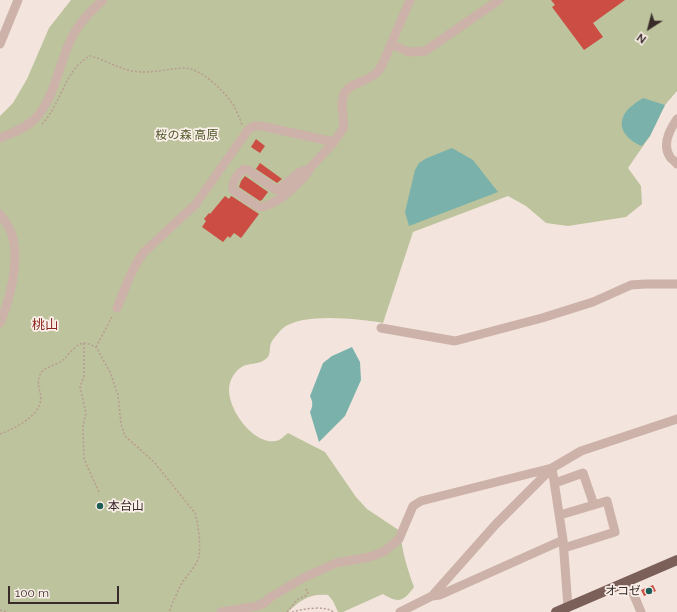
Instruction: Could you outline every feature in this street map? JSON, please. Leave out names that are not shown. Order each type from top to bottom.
[{"type":"main road","points":[[556,612],[677,560]]},
{"type":"street","points":[[0,44],[18,0]]},
{"type":"street","points":[[0,138],[21,129],[34,120],[45,107],[68,44],[89,12],[103,0]]},
{"type":"street","points":[[310,169],[300,172],[278,190],[248,170],[244,169],[241,171],[232,186],[233,190],[259,208],[264,207],[282,196],[304,176],[340,135],[344,127],[342,104],[344,93],[351,86],[377,73],[382,65],[410,0]]},
{"type":"street","points":[[391,44],[409,52],[425,51],[499,0]]},
{"type":"street","points":[[677,119],[672,126],[666,143],[669,156],[677,164]]},
{"type":"street","points":[[117,308],[130,276],[144,252],[195,205],[246,133],[254,126],[261,126],[334,142]]},
{"type":"street","points":[[0,214],[10,228],[15,254],[12,283],[6,308],[0,323]]},
{"type":"street","points":[[381,328],[454,341],[542,318],[593,302],[631,285],[677,284]]},
{"type":"street","points":[[221,612],[256,606],[264,603],[271,597],[305,577],[336,563],[370,557],[385,551],[399,539],[414,506],[421,501],[552,468],[582,451],[677,419]]},
{"type":"street","points":[[552,468],[564,544],[568,607]]},
{"type":"street","points":[[432,596],[496,524],[552,468]]},
{"type":"street","points":[[555,483],[583,473],[594,505]]},
{"type":"street","points":[[400,612],[432,596],[440,595],[564,544],[615,532],[607,501],[560,515]]},
{"type":"street","points":[[628,581],[641,612]]},
{"type":"path","points":[[40,127],[47,120],[68,78],[84,58],[90,56],[105,60],[128,70],[148,72],[185,68],[203,74],[211,80],[234,105],[246,133]]},
{"type":"path","points":[[96,348],[117,308]]},
{"type":"path","points":[[84,344],[84,376],[80,387],[86,412],[84,426],[84,459],[100,492]]},
{"type":"path","points":[[0,434],[17,426],[37,409],[41,399],[39,378],[48,366],[62,361],[75,348],[84,344],[96,348],[110,372],[118,395],[121,424],[125,436],[154,462],[195,512],[198,536],[198,558],[182,584],[169,612]]},
{"type":"path","points":[[287,612],[298,600],[307,595],[308,591],[304,588],[305,577]]},
{"type":"path","points":[[292,612],[327,608],[333,612]]},
{"type":"path","points":[[0,610],[8,612]]},
{"type":"green space","name":"桜の森 高原","points":[[71,0],[677,0],[677,91],[665,105],[650,136],[628,168],[641,186],[642,204],[626,217],[568,226],[546,223],[526,206],[508,196],[413,232],[383,323],[331,318],[303,320],[291,324],[282,329],[273,340],[267,358],[258,363],[249,364],[240,368],[231,380],[229,389],[230,399],[234,410],[248,429],[257,436],[266,440],[277,441],[288,433],[325,452],[356,497],[367,509],[400,531],[405,559],[414,587],[401,600],[393,599],[383,594],[343,612],[338,612],[333,601],[328,595],[316,595],[301,601],[288,612],[0,612],[0,116],[13,103],[27,79],[49,28]]},
{"type":"water","points":[[643,98],[665,105],[650,136],[642,146],[629,138],[623,130],[622,120],[625,112],[632,105]]},
{"type":"water","points":[[452,148],[473,160],[498,192],[409,226],[405,212],[415,170],[419,163],[427,158]]},
{"type":"water","points":[[352,347],[360,362],[361,380],[345,416],[319,442],[310,412],[312,408],[312,400],[310,396],[323,363],[332,356]]},
{"type":"building","points":[[551,0],[625,0],[593,23],[603,37],[584,50],[552,7],[555,5]]},
{"type":"building","points":[[256,139],[265,146],[260,153],[251,147]]},
{"type":"building","points":[[260,163],[282,179],[277,183],[256,169]]},
{"type":"building","points":[[245,176],[268,192],[262,200],[260,201],[239,187]]},
{"type":"building","points":[[225,196],[229,199],[231,196],[233,197],[259,214],[241,238],[234,233],[230,238],[228,236],[223,242],[202,227],[206,221],[204,219]]},
{"type":"building","name":"オコゼ","points":[[653,585],[656,591],[644,596],[641,590]]},
{"type":"place","name":"本台山","points":[[100,506]]},
{"type":"place","name":"オコゼ","points":[[649,591]]},
{"type":"district","name":"桃山","points":[[45,325]]}]
